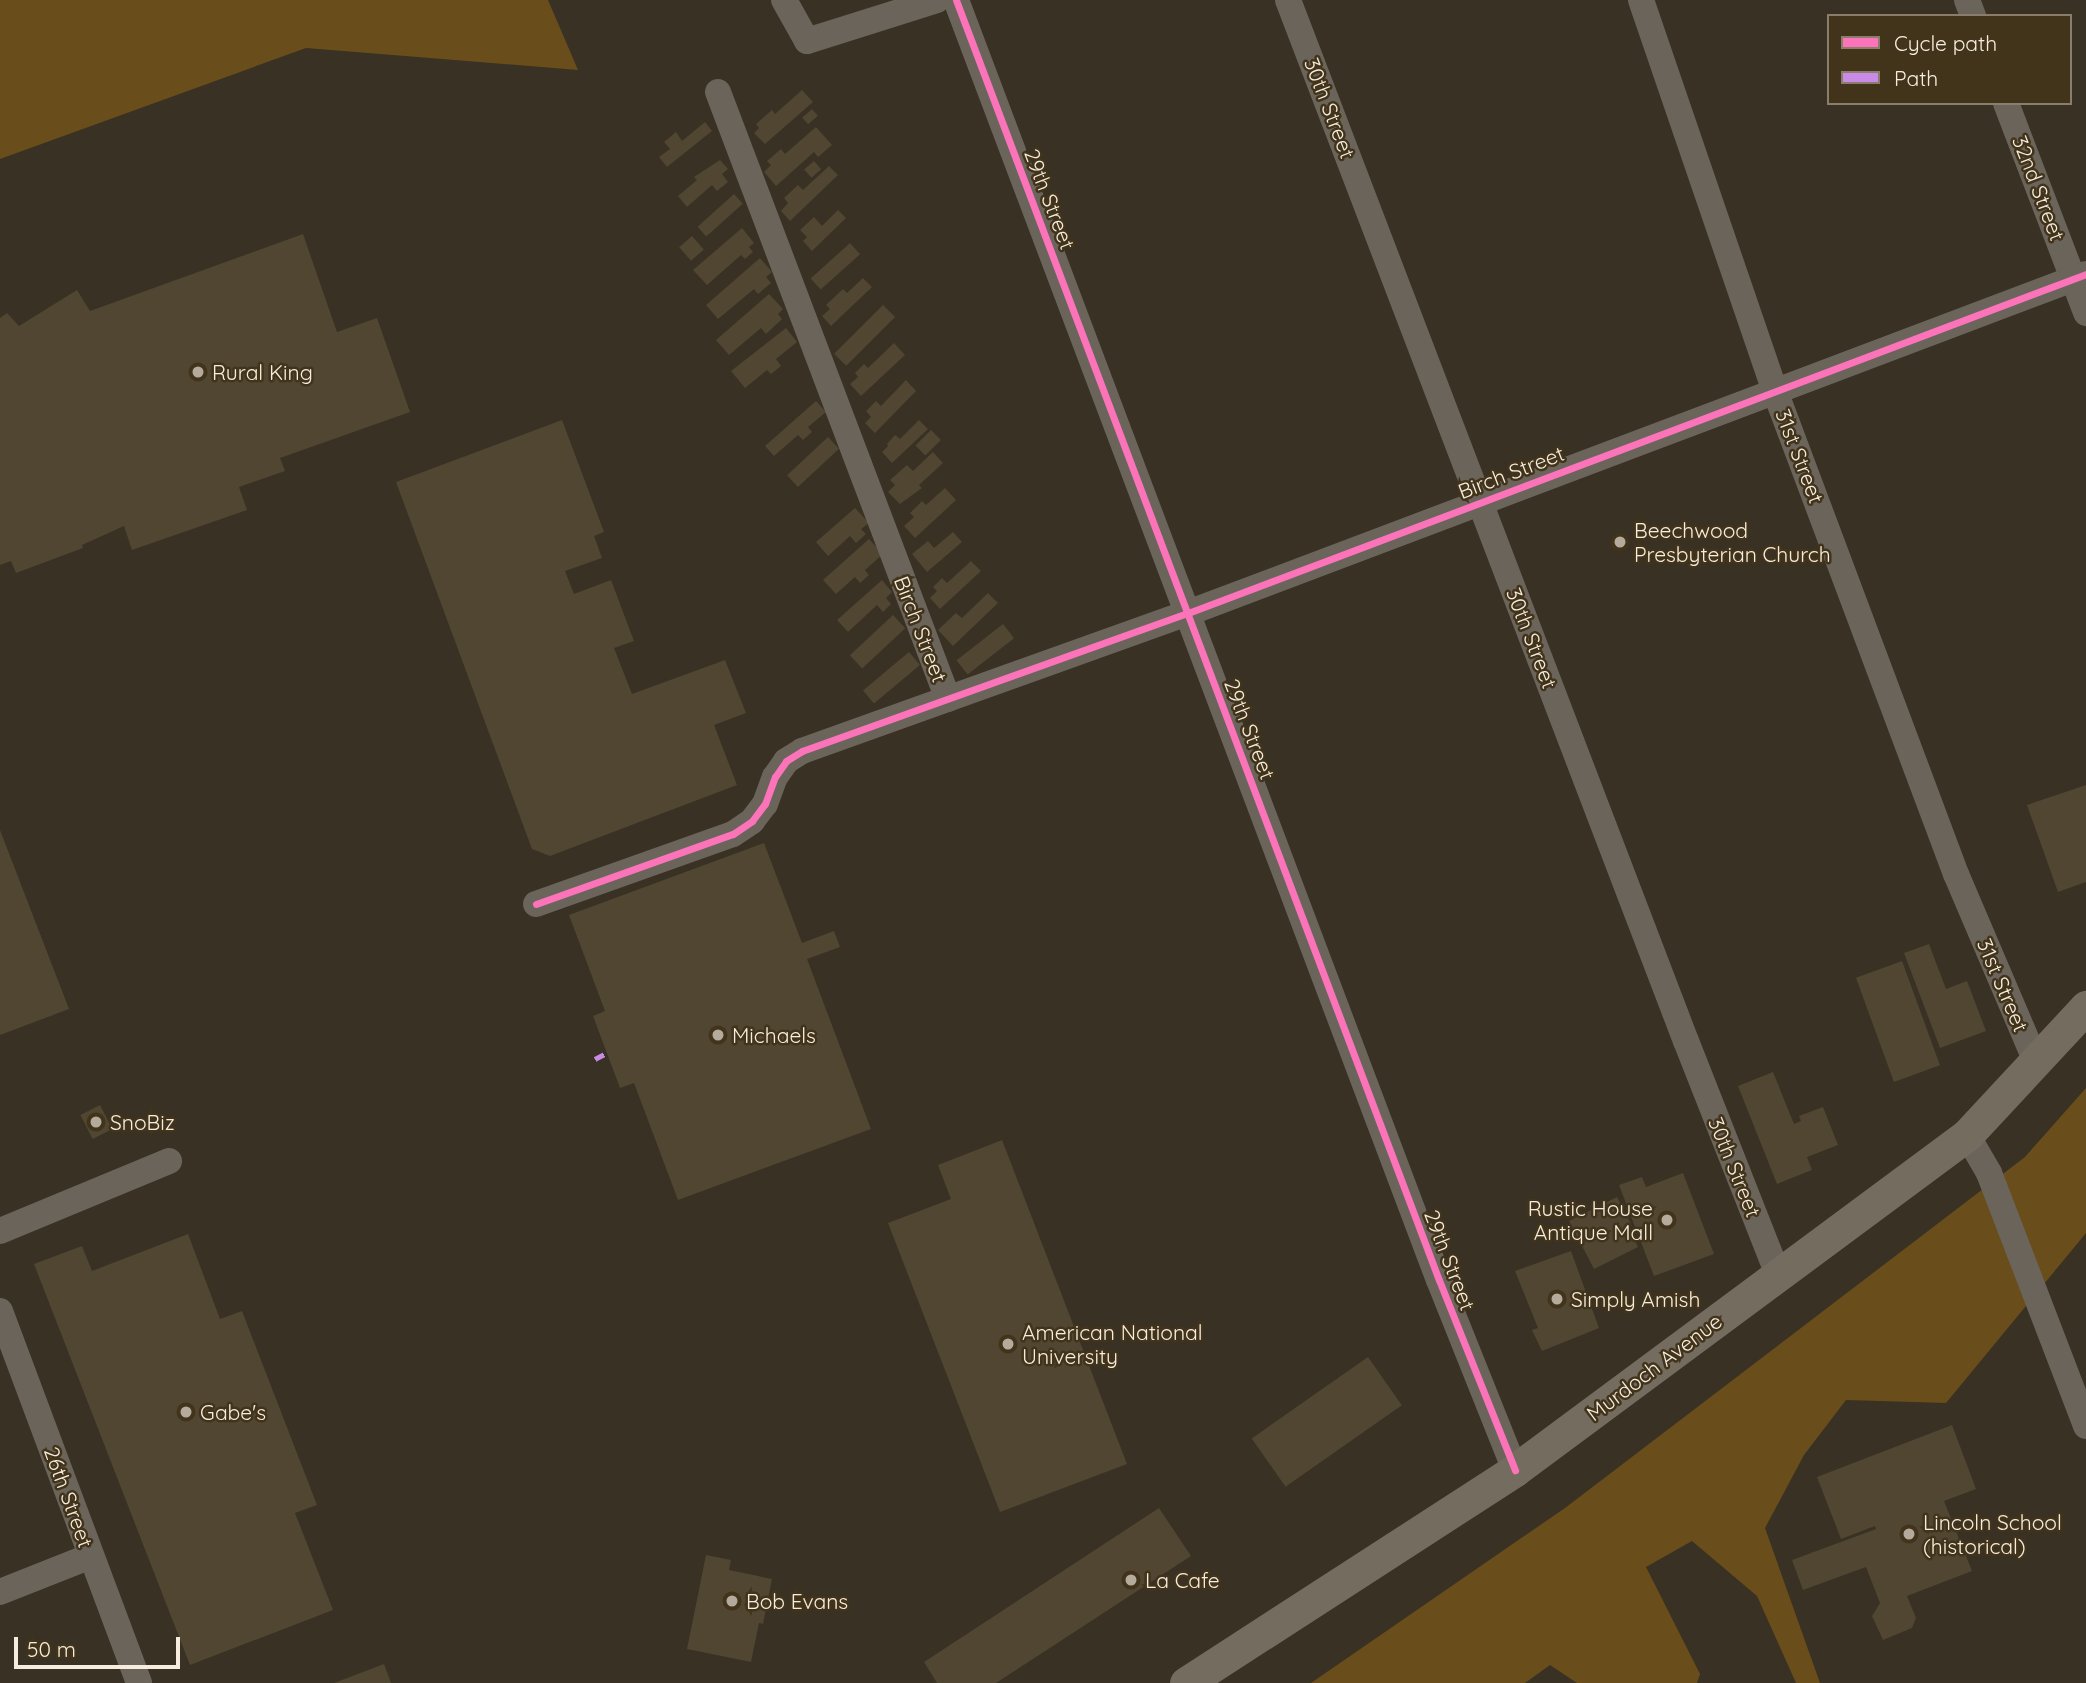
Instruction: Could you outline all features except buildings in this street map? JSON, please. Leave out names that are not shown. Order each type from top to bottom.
[{"type":"main road","name":"Murdoch Avenue","points":[[1186,1683],[1515,1470],[1967,1135],[2086,1007]]},
{"type":"street","points":[[783,0],[807,41],[937,0]]},
{"type":"street","name":"29th Street","points":[[956,0],[1438,1280],[1515,1470]]},
{"type":"street","name":"30th Street","points":[[1289,0],[1778,1274]]},
{"type":"street","name":"31st Street","points":[[1641,0],[1775,391],[1956,874],[2036,1062]]},
{"type":"street","name":"Birch Street","points":[[718,92],[948,699],[1188,613],[2080,277]]},
{"type":"street","name":"32nd Street","points":[[2007,105],[2080,277],[2086,313]]},
{"type":"street","points":[[536,904],[733,834],[752,821],[765,804],[775,777],[786,761],[802,751],[948,699]]},
{"type":"street","points":[[1967,1135],[1989,1173],[2086,1426]]},
{"type":"street","points":[[0,1231],[169,1161]]},
{"type":"street","name":"26th Street","points":[[0,1311],[139,1683]]},
{"type":"street","points":[[0,1592],[92,1556]]},
{"type":"shaded area","points":[[0,0],[548,0],[578,70],[306,48],[0,159]]},
{"type":"shaded area","points":[[2086,1088],[2086,1233],[1946,1403],[1846,1400],[1804,1455],[1765,1528],[1820,1683],[1796,1683],[1757,1596],[1692,1541],[1646,1567],[1700,1674],[1697,1683],[1577,1683],[1550,1665],[1525,1683],[1311,1683],[1565,1508],[2025,1157]]},
{"type":"marked path","points":[[595,1059],[607,1053]]},
{"type":"cycle path","points":[[956,0],[1439,1280],[1515,1470]]},
{"type":"cycle path","points":[[536,904],[733,834],[752,821],[765,804],[775,777],[786,761],[802,751],[1188,613],[2086,274]]},
{"type":"place","name":"Rural King","points":[[198,372]]},
{"type":"place","name":"Beechwood Presbyterian Church","points":[[1620,542]]},
{"type":"place","name":"Michaels","points":[[718,1035]]},
{"type":"place","name":"SnoBiz","points":[[96,1122]]},
{"type":"place","name":"Rustic House Antique Mall","points":[[1667,1220]]},
{"type":"place","name":"Simply Amish","points":[[1557,1299]]},
{"type":"place","name":"American National University","points":[[1008,1344]]},
{"type":"place","name":"Gabe's","points":[[186,1412]]},
{"type":"place","name":"Lincoln School (historical)","points":[[1909,1534]]},
{"type":"place","name":"La Cafe","points":[[1131,1580]]},
{"type":"place","name":"Bob Evans","points":[[732,1601]]}]
